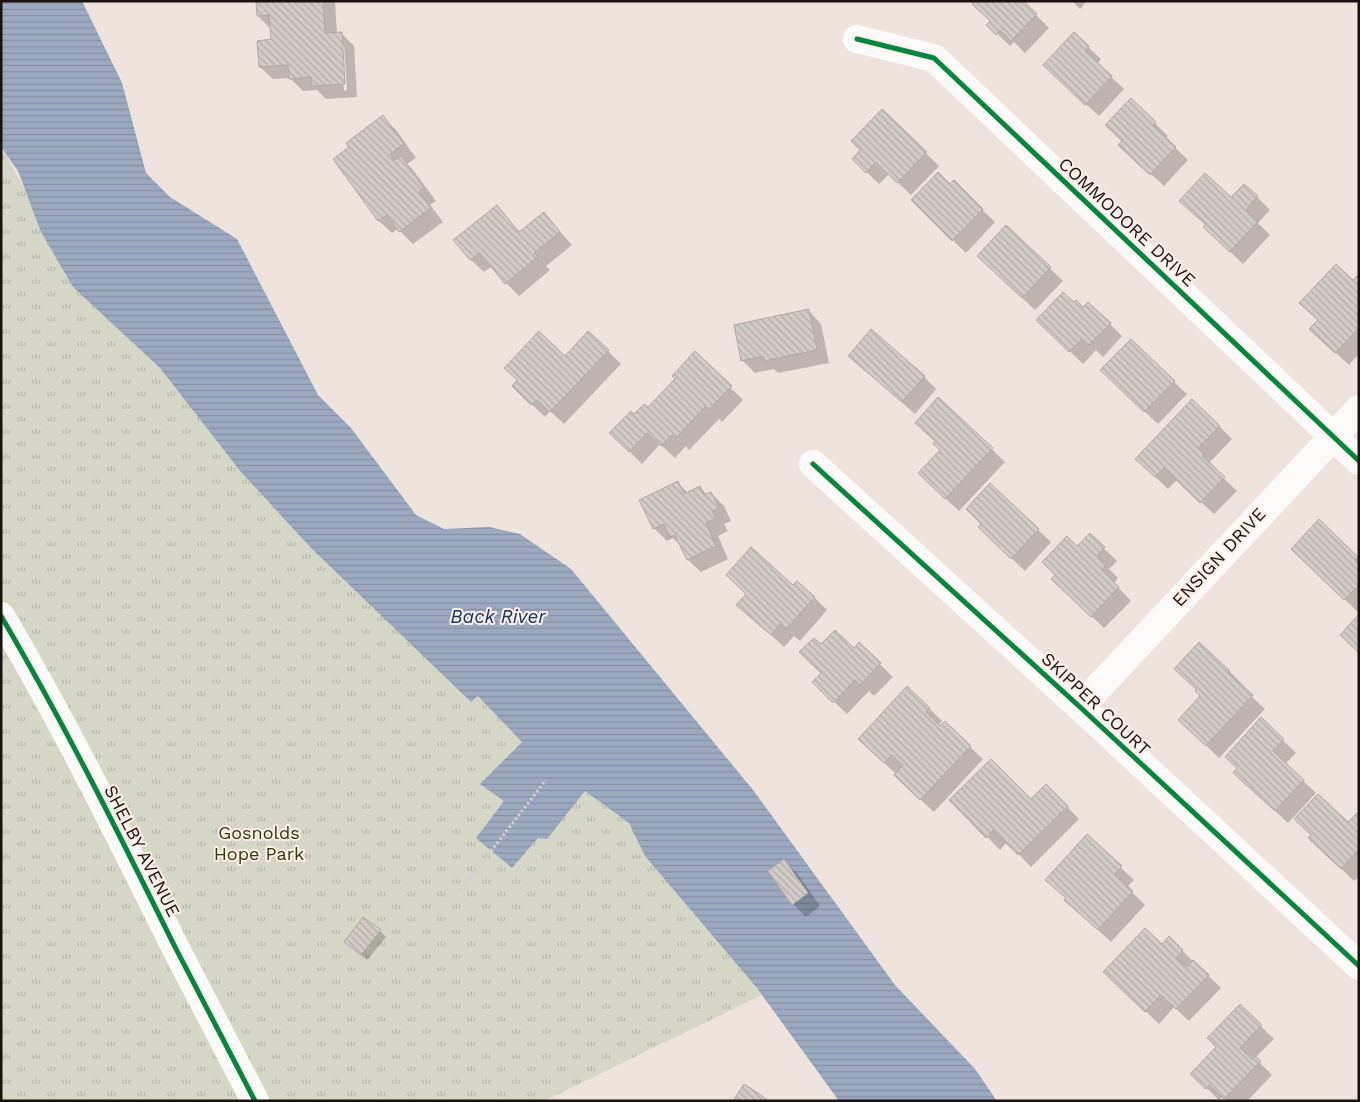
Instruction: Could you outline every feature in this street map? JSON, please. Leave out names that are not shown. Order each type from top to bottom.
[{"type":"street","name":"COMMODORE DRIVE","points":[[857,39],[934,58],[1359,461]]},
{"type":"street","name":"ENSIGN DRIVE","points":[[1080,707],[1359,408]]},
{"type":"street","name":"SKIPPER COURT","points":[[813,464],[1080,707],[1359,966]]},
{"type":"street","name":"SHELBY AVENUE","points":[[1,616],[27,660],[113,824],[255,1101]]},
{"type":"path","points":[[460,891],[546,780]]},
{"type":"green space","name":"Gosnolds Hope Park","points":[[1,146],[30,199],[624,815],[764,994],[544,1101],[1,1101]]},
{"type":"water","name":"Back River","points":[[1,1],[82,1],[122,83],[146,173],[170,197],[237,239],[318,395],[351,428],[416,515],[444,529],[489,527],[520,534],[571,569],[753,790],[895,985],[975,1069],[997,1101],[839,1101],[757,988],[645,856],[629,823],[585,791],[547,839],[538,838],[512,868],[476,838],[504,801],[480,784],[522,742],[478,696],[471,702],[312,549],[241,472],[160,368],[73,287],[41,232],[18,171],[1,147]]},
{"type":"building","points":[[256,1],[323,1],[325,33],[342,32],[345,84],[312,86],[311,77],[289,79],[288,65],[259,67],[257,41],[271,39],[269,15],[257,16]]},
{"type":"building","points":[[975,1],[1024,1],[1037,14],[1011,41],[1000,30],[996,35],[986,25],[990,21],[972,4]]},
{"type":"building","points":[[1074,32],[1089,46],[1085,51],[1112,76],[1085,105],[1043,65]]},
{"type":"building","points":[[1131,98],[1156,122],[1153,125],[1176,147],[1150,175],[1118,145],[1122,141],[1105,125]]},
{"type":"building","points":[[882,109],[927,152],[897,183],[876,162],[866,173],[852,159],[860,150],[851,141]]},
{"type":"building","points":[[383,115],[404,144],[390,154],[394,160],[401,156],[424,188],[419,192],[431,208],[399,232],[387,215],[378,221],[333,159],[349,147],[346,143]]},
{"type":"building","points":[[938,172],[950,184],[954,180],[983,209],[952,241],[911,200]]},
{"type":"building","points":[[1205,173],[1231,197],[1244,184],[1258,196],[1246,210],[1258,221],[1230,252],[1203,227],[1206,225],[1179,201]]},
{"type":"building","points":[[497,205],[519,232],[544,212],[560,232],[534,253],[538,257],[505,284],[480,253],[470,260],[453,240]]},
{"type":"building","points":[[1006,225],[1051,267],[1022,298],[977,256]]},
{"type":"building","points":[[1336,264],[1353,280],[1359,274],[1359,328],[1335,353],[1309,329],[1318,320],[1299,303]]},
{"type":"building","points":[[1063,292],[1083,307],[1088,302],[1111,323],[1089,345],[1082,339],[1069,352],[1036,320]]},
{"type":"building","points":[[809,309],[817,350],[764,361],[763,356],[741,361],[734,325]]},
{"type":"building","points":[[871,329],[925,376],[902,402],[848,356]]},
{"type":"building","points":[[539,331],[565,356],[588,331],[609,350],[550,412],[537,400],[531,405],[512,386],[517,380],[504,368]]},
{"type":"building","points":[[1131,339],[1175,381],[1144,412],[1100,370]]},
{"type":"building","points":[[695,351],[732,386],[708,410],[705,407],[676,438],[672,435],[661,446],[647,433],[629,452],[609,433],[631,411],[634,414],[644,404],[648,407],[675,379],[672,376]]},
{"type":"building","points":[[938,397],[993,448],[945,499],[918,473],[940,450],[933,444],[935,441],[915,423]]},
{"type":"building","points":[[1192,399],[1220,426],[1198,448],[1204,454],[1202,456],[1225,477],[1200,503],[1164,468],[1155,477],[1135,459]]},
{"type":"building","points":[[678,481],[684,494],[700,486],[704,495],[711,492],[719,508],[712,511],[716,518],[706,523],[716,546],[687,560],[675,535],[670,537],[664,524],[653,529],[639,500]]},
{"type":"building","points":[[990,483],[1039,529],[1011,559],[978,527],[981,524],[966,509]]},
{"type":"building","points":[[1319,519],[1358,557],[1355,560],[1359,564],[1359,585],[1344,600],[1291,549]]},
{"type":"building","points":[[1090,533],[1105,547],[1097,556],[1106,565],[1102,570],[1119,587],[1091,617],[1051,579],[1055,575],[1042,562],[1067,536],[1077,546]]},
{"type":"building","points":[[751,547],[793,585],[797,581],[815,597],[786,629],[780,624],[771,635],[736,605],[746,594],[726,575]]},
{"type":"building","points":[[1359,614],[1359,653],[1340,635]]},
{"type":"building","points":[[835,630],[854,648],[859,642],[881,663],[860,685],[855,680],[833,703],[812,682],[821,673],[799,652],[814,638],[821,644]]},
{"type":"building","points":[[1199,642],[1253,695],[1206,746],[1178,720],[1200,696],[1195,691],[1196,689],[1174,669]]},
{"type":"building","points":[[907,686],[930,708],[926,712],[940,726],[945,721],[971,746],[920,800],[894,775],[903,765],[892,755],[884,763],[858,739]]},
{"type":"building","points":[[1261,717],[1284,739],[1273,751],[1304,780],[1275,811],[1233,773],[1237,768],[1225,757]]},
{"type":"building","points":[[991,759],[1031,799],[1046,784],[1068,806],[1018,855],[993,830],[986,838],[949,800]]},
{"type":"building","points":[[1318,794],[1348,822],[1359,811],[1359,849],[1341,869],[1308,838],[1311,835],[1294,819]]},
{"type":"building","points":[[1087,834],[1122,866],[1115,874],[1133,891],[1098,930],[1064,900],[1066,898],[1045,880]]},
{"type":"building","points":[[784,859],[808,893],[792,905],[768,871]]},
{"type":"building","points":[[363,917],[381,930],[361,955],[344,942]]},
{"type":"building","points":[[1145,928],[1162,944],[1169,936],[1183,950],[1176,958],[1187,967],[1193,960],[1209,975],[1176,1009],[1161,995],[1145,1012],[1103,972]]},
{"type":"building","points":[[1240,1004],[1262,1025],[1240,1048],[1252,1059],[1255,1056],[1261,1061],[1224,1099],[1209,1085],[1206,1089],[1190,1074],[1216,1047],[1207,1038]]},
{"type":"building","points":[[744,1084],[758,1093],[769,1101],[733,1101]]},
{"type":"cycle path","points":[[857,39],[934,58],[1359,461]]},
{"type":"cycle path","points":[[813,464],[1080,707],[1359,966]]},
{"type":"cycle path","points":[[1,616],[47,697],[90,779],[255,1101]]}]
